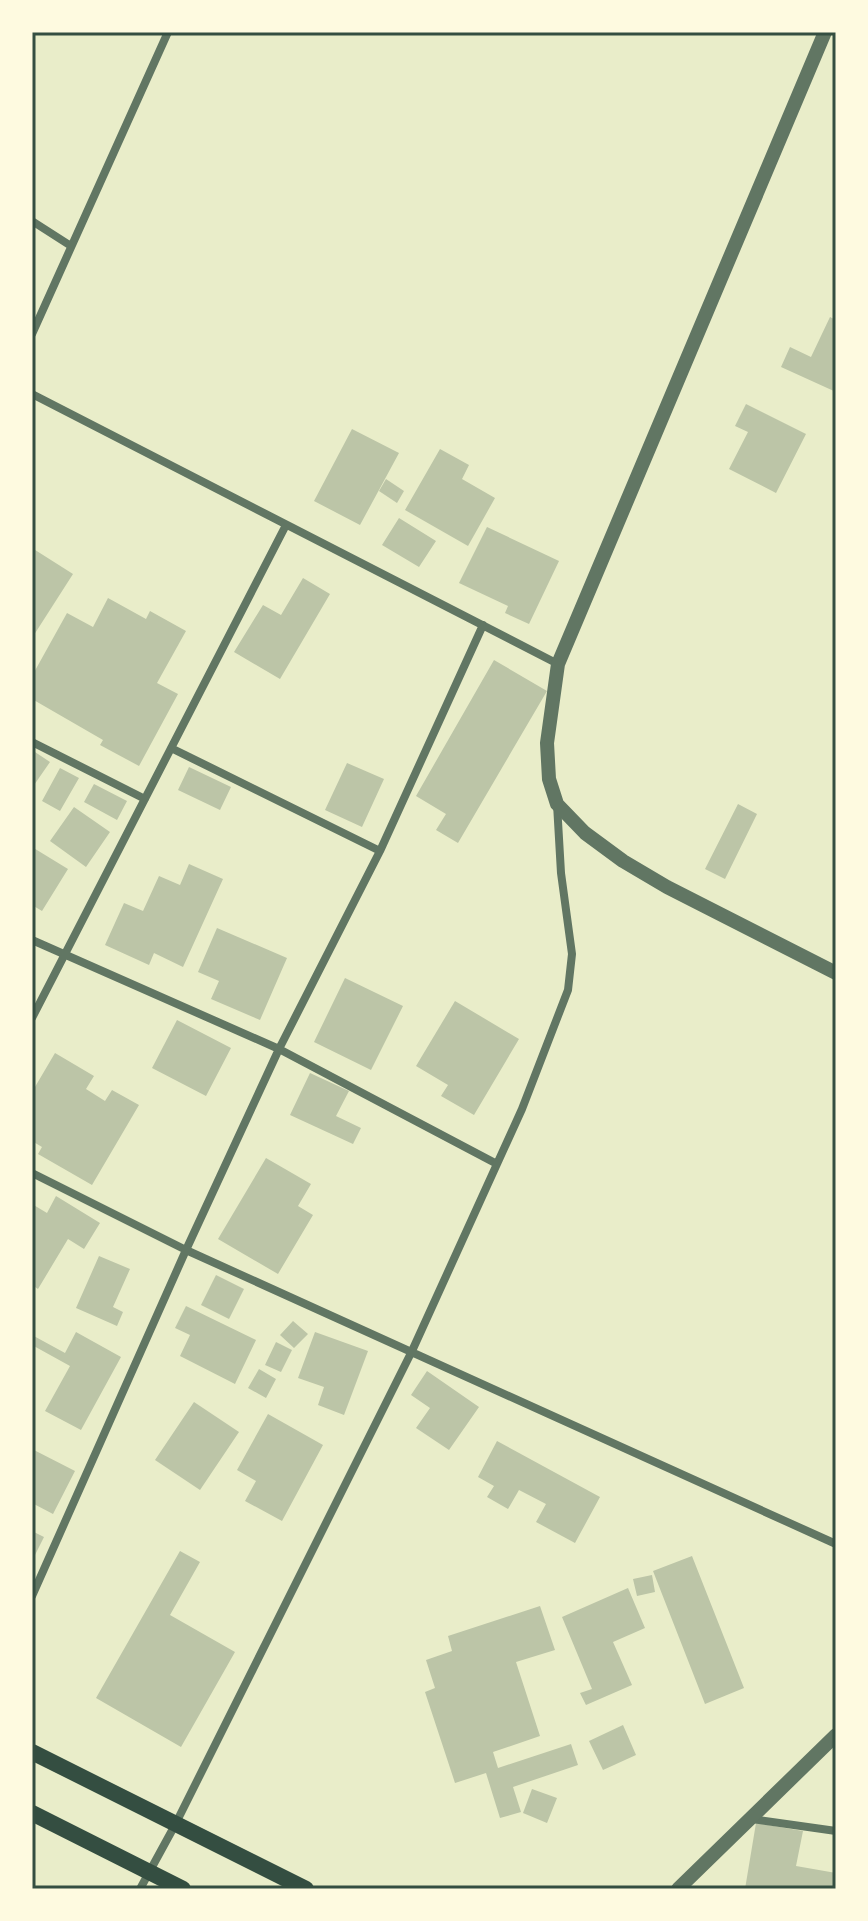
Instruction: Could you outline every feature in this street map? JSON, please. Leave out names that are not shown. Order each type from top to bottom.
[{"type":"main road","points":[[32,1752],[306,1889]]},
{"type":"main road","points":[[32,1813],[183,1889]]},
{"type":"street","points":[[32,334],[168,32]]},
{"type":"street","points":[[140,1889],[412,1351],[522,1109],[568,990],[572,954],[561,873],[557,804],[549,779],[547,743],[558,664],[825,32]]},
{"type":"street","points":[[32,221],[71,246]]},
{"type":"street","points":[[32,394],[558,664]]},
{"type":"street","points":[[32,1018],[286,525]]},
{"type":"street","points":[[32,1596],[279,1049],[380,851],[483,625]]},
{"type":"street","points":[[32,742],[145,799]]},
{"type":"street","points":[[171,748],[380,851]]},
{"type":"street","points":[[557,804],[585,833],[623,861],[667,887],[836,973]]},
{"type":"street","points":[[32,940],[279,1049],[497,1164]]},
{"type":"street","points":[[32,1173],[186,1250],[836,1544]]},
{"type":"street","points":[[678,1889],[836,1735]]},
{"type":"street","points":[[752,1819],[836,1831]]},
{"type":"building","points":[[830,317],[836,320],[836,392],[781,367],[790,347],[811,357]]},
{"type":"building","points":[[746,404],[806,434],[776,493],[729,469],[748,432],[735,426]]},
{"type":"building","points":[[352,429],[399,453],[360,525],[314,501]]},
{"type":"building","points":[[440,449],[469,465],[462,479],[495,498],[468,546],[405,510]]},
{"type":"building","points":[[386,479],[404,491],[397,503],[379,491]]},
{"type":"building","points":[[399,518],[436,541],[419,567],[382,545]]},
{"type":"building","points":[[487,527],[559,561],[529,624],[505,613],[508,606],[459,583]]},
{"type":"building","points":[[32,548],[73,574],[32,638]]},
{"type":"building","points":[[303,578],[330,594],[280,679],[234,652],[263,605],[281,615]]},
{"type":"building","points":[[108,598],[146,619],[150,611],[186,631],[157,683],[178,694],[139,766],[100,745],[103,740],[32,699],[32,676],[67,613],[93,627]]},
{"type":"building","points":[[494,660],[547,691],[458,843],[436,830],[446,814],[416,796]]},
{"type":"building","points":[[32,750],[50,762],[32,788]]},
{"type":"building","points":[[347,763],[384,779],[362,827],[325,810]]},
{"type":"building","points":[[189,767],[231,787],[220,810],[178,790]]},
{"type":"building","points":[[60,768],[79,778],[60,811],[42,801]]},
{"type":"building","points":[[94,784],[127,801],[117,820],[84,802]]},
{"type":"building","points":[[738,804],[757,814],[725,879],[705,869]]},
{"type":"building","points":[[74,807],[110,832],[86,867],[50,841]]},
{"type":"building","points":[[32,847],[68,869],[42,911],[32,905]]},
{"type":"building","points":[[189,864],[223,879],[183,967],[154,953],[149,965],[105,945],[124,903],[143,911],[159,876],[180,885]]},
{"type":"building","points":[[217,928],[287,958],[260,1020],[211,999],[219,981],[198,972]]},
{"type":"building","points":[[345,978],[403,1006],[371,1070],[314,1042]]},
{"type":"building","points":[[455,1001],[519,1039],[474,1115],[441,1096],[448,1085],[416,1066]]},
{"type":"building","points":[[177,1020],[231,1048],[206,1096],[152,1068]]},
{"type":"building","points":[[55,1053],[94,1076],[86,1089],[105,1101],[112,1090],[139,1105],[92,1185],[38,1154],[42,1147],[32,1141],[32,1092]]},
{"type":"building","points":[[310,1073],[349,1091],[336,1116],[361,1128],[353,1144],[290,1115]]},
{"type":"building","points":[[266,1158],[311,1184],[298,1206],[313,1215],[278,1274],[218,1239]]},
{"type":"building","points":[[56,1196],[100,1223],[84,1249],[68,1239],[38,1289],[32,1285],[32,1204],[47,1213]]},
{"type":"building","points":[[99,1256],[130,1269],[113,1307],[123,1312],[117,1326],[76,1308]]},
{"type":"building","points":[[216,1275],[244,1289],[229,1319],[201,1305]]},
{"type":"building","points":[[186,1306],[256,1340],[235,1384],[180,1356],[190,1335],[175,1328]]},
{"type":"building","points":[[293,1321],[308,1334],[294,1348],[280,1335]]},
{"type":"building","points":[[76,1332],[121,1357],[81,1430],[45,1411],[70,1366],[32,1345],[32,1335],[65,1353]]},
{"type":"building","points":[[315,1332],[368,1351],[344,1415],[318,1405],[324,1387],[298,1378]]},
{"type":"building","points":[[276,1342],[292,1350],[281,1372],[265,1365]]},
{"type":"building","points":[[259,1369],[276,1379],[266,1398],[248,1388]]},
{"type":"building","points":[[427,1371],[479,1407],[449,1450],[416,1428],[430,1408],[411,1395]]},
{"type":"building","points":[[194,1402],[239,1432],[200,1490],[155,1460]]},
{"type":"building","points":[[268,1414],[323,1445],[282,1521],[245,1501],[256,1481],[237,1470]]},
{"type":"building","points":[[497,1441],[600,1497],[575,1543],[536,1522],[546,1504],[519,1490],[508,1509],[487,1497],[494,1486],[478,1477]]},
{"type":"building","points":[[32,1449],[75,1471],[53,1514],[32,1503]]},
{"type":"building","points":[[32,1531],[44,1537],[32,1561]]},
{"type":"building","points":[[180,1551],[200,1562],[170,1615],[235,1652],[181,1747],[96,1698]]},
{"type":"building","points":[[692,1556],[744,1688],[705,1704],[653,1571]]},
{"type":"building","points":[[652,1575],[655,1592],[637,1596],[633,1579]]},
{"type":"building","points":[[628,1588],[645,1628],[613,1642],[632,1685],[586,1705],[580,1693],[592,1689],[562,1617]]},
{"type":"building","points":[[540,1606],[555,1650],[516,1662],[540,1736],[493,1752],[498,1768],[571,1744],[578,1765],[513,1787],[521,1812],[500,1818],[486,1773],[455,1783],[425,1692],[435,1688],[426,1660],[452,1651],[448,1636]]},
{"type":"building","points":[[623,1725],[636,1755],[603,1770],[589,1741]]},
{"type":"building","points":[[532,1789],[557,1798],[547,1823],[523,1813]]},
{"type":"building","points":[[756,1823],[803,1831],[796,1866],[836,1873],[836,1889],[745,1889]]}]
